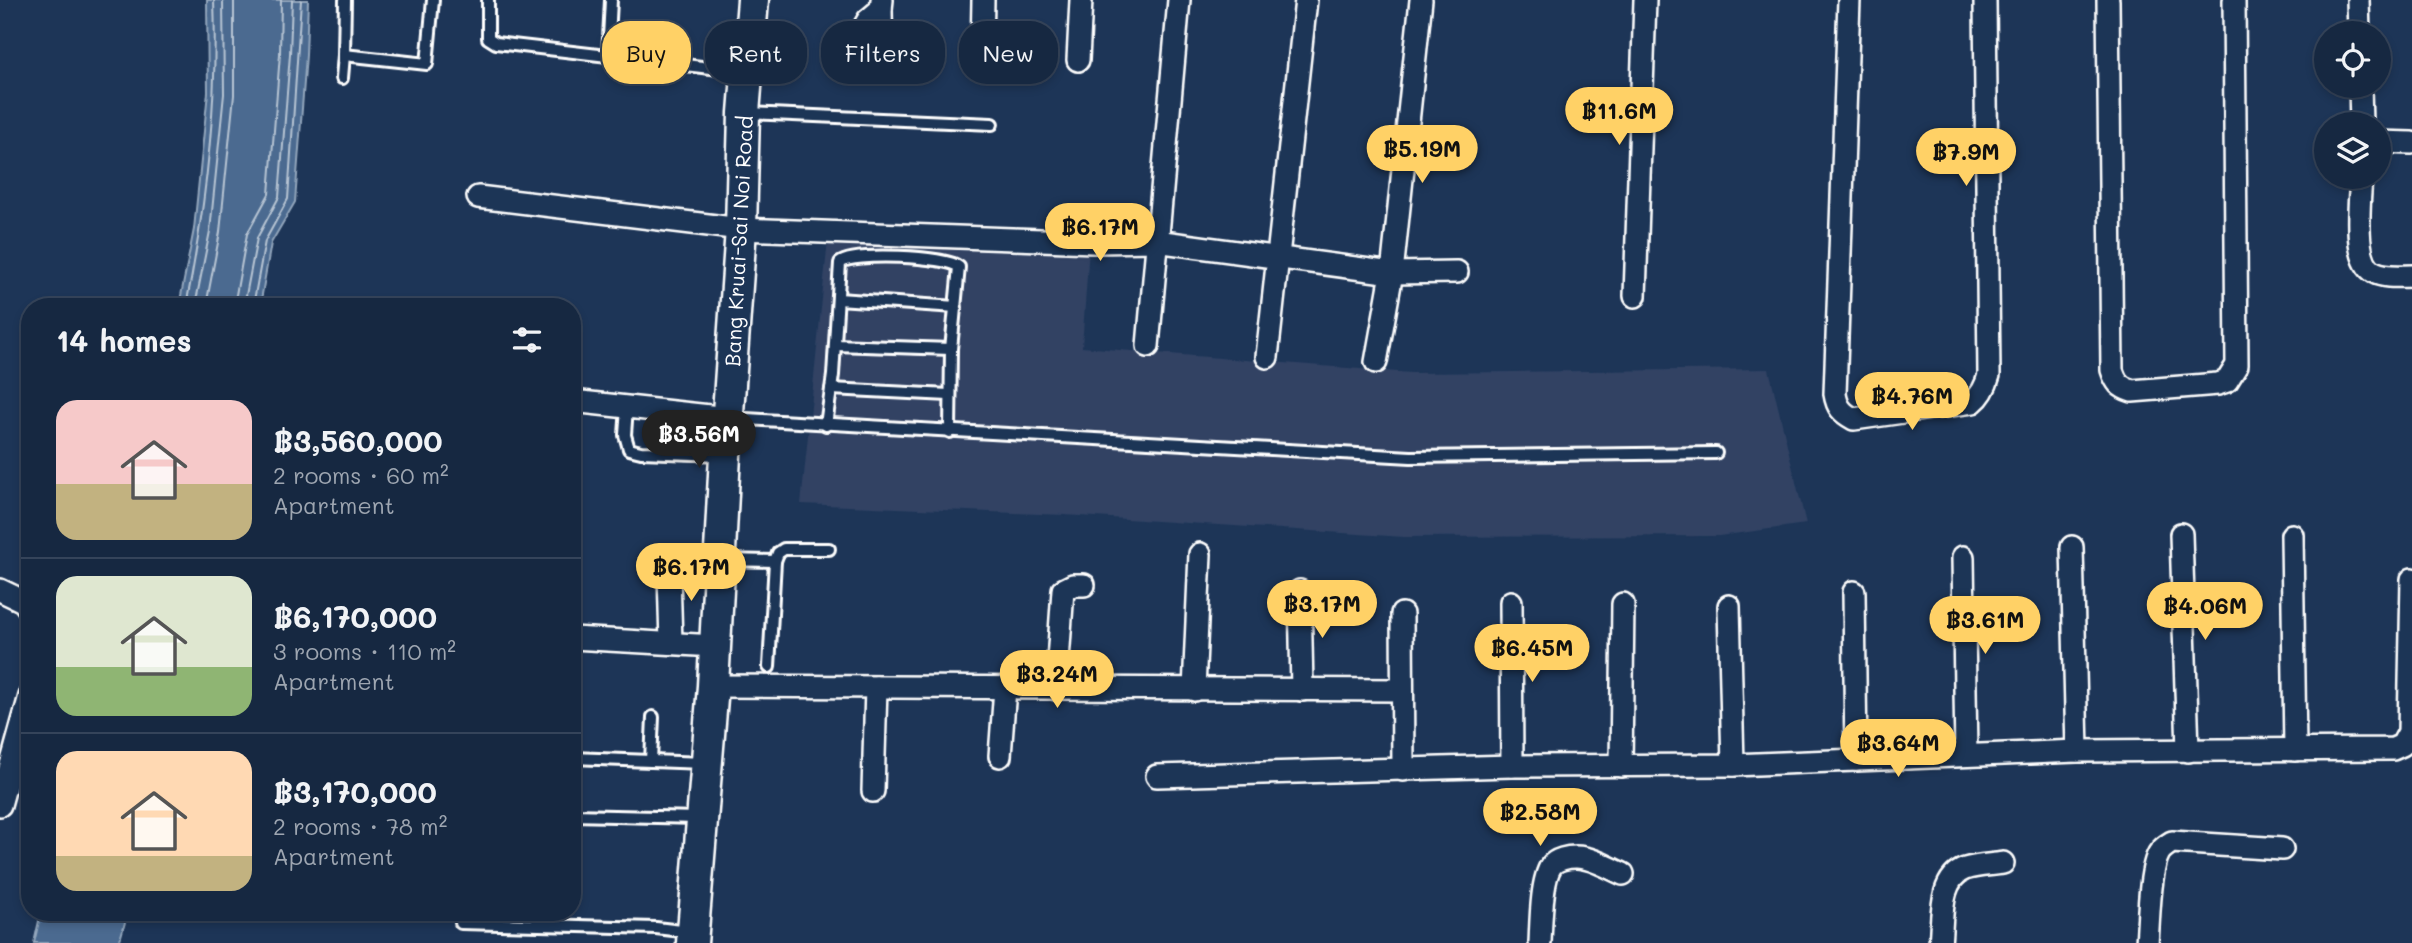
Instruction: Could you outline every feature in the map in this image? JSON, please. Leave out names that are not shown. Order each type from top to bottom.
[{"type":"main road","name":"Bang Kruai-Sai Noi Road","points":[[752,21],[753,0]]},
{"type":"main road","name":"Bang Kruai-Sai Noi Road","points":[[692,937],[713,686],[725,455],[741,229],[747,84]]},
{"type":"street","points":[[983,21],[984,0]]},
{"type":"street","points":[[1078,60],[1081,0]]},
{"type":"street","points":[[1148,346],[1179,0]]},
{"type":"street","points":[[1267,357],[1306,0]]},
{"type":"street","points":[[1376,362],[1392,273],[1421,0]]},
{"type":"street","points":[[1636,296],[1646,0]]},
{"type":"street","points":[[1849,0],[1835,394],[1838,407],[1854,419],[1973,402],[1987,383],[1985,0]]},
{"type":"street","points":[[2108,0],[2112,370],[2115,381],[2122,388],[2132,391],[2218,384],[2227,381],[2237,365],[2234,0]]},
{"type":"street","points":[[2358,0],[2359,21]]},
{"type":"street","points":[[867,21],[881,4]]},
{"type":"street","points":[[2391,142],[2412,143]]},
{"type":"street","points":[[2361,189],[2360,247],[2367,266],[2375,273],[2388,276],[2412,276]]},
{"type":"street","points":[[478,197],[741,229],[1156,242],[1392,273],[1457,272]]},
{"type":"street","points":[[581,402],[728,418]]},
{"type":"street","points":[[2181,534],[2188,751]]},
{"type":"street","points":[[2292,534],[2295,750]]},
{"type":"street","points":[[2072,547],[2077,751]]},
{"type":"street","points":[[1194,690],[1200,554]]},
{"type":"street","points":[[1962,557],[1965,755]]},
{"type":"street","points":[[671,643],[669,574],[719,565]]},
{"type":"street","points":[[1157,776],[1512,766],[1733,765],[2077,751],[2393,749],[2402,745],[2409,732],[2412,579]]},
{"type":"street","points":[[1056,689],[1063,590],[1073,585],[1084,585]]},
{"type":"street","points":[[0,590],[21,600]]},
{"type":"street","points":[[1300,592],[1302,690]]},
{"type":"street","points":[[1854,592],[1856,760]]},
{"type":"street","points":[[1511,603],[1512,766]]},
{"type":"street","points":[[1621,765],[1623,604]]},
{"type":"street","points":[[1729,606],[1733,765]]},
{"type":"street","points":[[1402,614],[1403,770]]},
{"type":"street","points":[[581,638],[715,646]]},
{"type":"street","points":[[713,686],[1402,690]]},
{"type":"street","points":[[873,791],[876,687]]},
{"type":"street","points":[[1000,756],[1006,688]]},
{"type":"street","points":[[0,804],[21,728]]},
{"type":"street","points":[[2147,943],[2154,870],[2157,856],[2162,849],[2172,842],[2281,849]]},
{"type":"street","points":[[1540,943],[1546,881],[1550,867],[1558,860],[1576,857],[1591,860],[1623,874]]},
{"type":"street","points":[[1940,943],[1945,892],[1949,880],[1966,869],[2003,863]]},
{"type":"lane","points":[[342,78],[345,0]]},
{"type":"lane","points":[[344,55],[427,64],[433,0]]},
{"type":"lane","points":[[488,0],[488,38],[496,43],[602,56]]},
{"type":"lane","points":[[610,21],[611,0]]},
{"type":"lane","points":[[744,113],[992,124]]},
{"type":"lane","points":[[826,425],[840,263],[843,259],[910,257],[946,261],[958,265],[960,273],[951,349],[950,432]]},
{"type":"lane","points":[[838,299],[956,307]]},
{"type":"lane","points":[[835,345],[951,349]]},
{"type":"lane","points":[[831,388],[949,395]]},
{"type":"lane","points":[[627,407],[625,435],[629,449],[641,452],[725,455]]},
{"type":"lane","points":[[728,418],[1411,457],[1716,453]]},
{"type":"lane","points":[[769,667],[775,561],[778,553],[784,549],[829,549]]},
{"type":"lane","points":[[719,565],[775,561]]},
{"type":"lane","points":[[651,761],[653,717]]},
{"type":"lane","points":[[581,758],[706,763]]},
{"type":"lane","points":[[581,815],[702,818]]},
{"type":"lane","points":[[461,923],[656,928],[692,937]]},
{"type":"shaded area","points":[[829,230],[1090,234],[1082,347],[1411,373],[1769,369],[1806,524],[1719,536],[1404,537],[1064,515],[801,504]]},
{"type":"water","points":[[207,0],[308,0],[295,202],[271,243],[261,298],[181,298],[194,229],[208,92]]},
{"type":"water","points":[[39,921],[125,921],[119,943],[34,943]]}]
